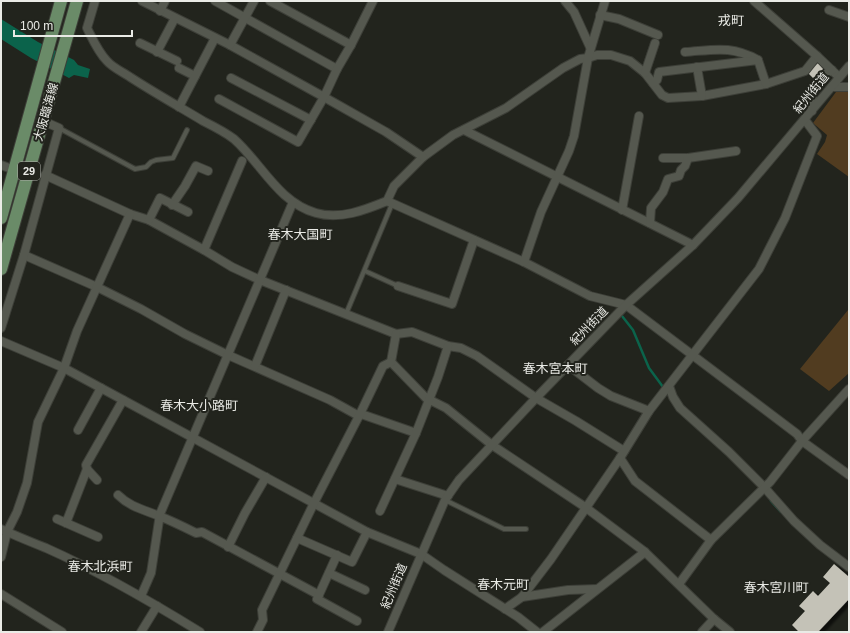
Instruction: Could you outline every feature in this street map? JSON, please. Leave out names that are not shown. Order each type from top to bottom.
[{"type":"main road","name":"大阪臨海線","points":[[1,218],[61,1]]},
{"type":"main road","name":"大阪臨海線","points":[[1,269],[77,1]]},
{"type":"street","points":[[95,1],[87,28],[98,50],[108,63],[179,107],[233,138],[276,187],[293,202],[317,213],[333,215],[360,212],[390,203],[524,262],[590,296],[626,305],[692,356],[747,395],[797,434],[802,441],[849,475]]},
{"type":"street","points":[[142,1],[230,45],[324,97],[386,132],[423,157]]},
{"type":"street","points":[[160,11],[165,1]]},
{"type":"street","points":[[214,1],[337,69]]},
{"type":"street","points":[[230,45],[254,1]]},
{"type":"street","points":[[270,1],[351,45]]},
{"type":"street","points":[[219,99],[298,142],[324,97],[373,1]]},
{"type":"street","points":[[565,1],[574,12],[590,47]]},
{"type":"street","points":[[524,262],[541,212],[569,151],[574,136],[590,47],[605,1]]},
{"type":"street","points":[[754,1],[839,77]]},
{"type":"street","points":[[829,10],[849,17]]},
{"type":"street","points":[[600,15],[619,19],[656,39],[645,73]]},
{"type":"street","points":[[157,52],[175,18]]},
{"type":"street","points":[[179,107],[216,38]]},
{"type":"street","points":[[140,44],[157,52],[195,76]]},
{"type":"street","points":[[685,52],[729,49],[739,51],[758,60],[766,84]]},
{"type":"street","points":[[390,203],[394,186],[423,157],[453,136],[506,108],[563,68],[580,59],[597,55],[611,55],[630,61],[645,73],[662,95],[668,98],[702,96],[766,84],[805,71],[817,56]]},
{"type":"street","points":[[653,84],[657,80],[659,72],[758,60]]},
{"type":"street","name":"紀州街道","points":[[388,632],[421,554],[447,498],[459,480],[626,305],[694,245],[738,198],[849,66]]},
{"type":"street","points":[[698,67],[702,96]]},
{"type":"street","points":[[812,111],[813,94],[816,83],[819,78],[832,70]]},
{"type":"street","points":[[231,78],[311,120]]},
{"type":"street","points":[[832,87],[849,87]]},
{"type":"street","points":[[622,210],[639,116]]},
{"type":"street","points":[[505,609],[522,597],[551,559],[622,454],[649,411],[759,269],[785,218],[817,136],[804,120]]},
{"type":"street","points":[[1,328],[24,255],[59,128],[43,121]]},
{"type":"street","points":[[464,130],[694,245]]},
{"type":"street","points":[[663,158],[688,158],[736,151]]},
{"type":"street","points":[[650,223],[651,208],[662,192],[668,179],[679,176],[680,170],[685,166],[688,158]]},
{"type":"street","points":[[204,250],[242,161]]},
{"type":"street","points":[[1,165],[15,170]]},
{"type":"street","points":[[172,205],[196,166],[208,171]]},
{"type":"street","points":[[45,175],[130,214],[149,220],[232,267],[260,280],[396,334],[412,332],[448,346],[461,348],[477,356],[536,398],[576,421],[622,454],[635,481],[711,540]]},
{"type":"street","points":[[149,220],[160,198],[188,212]]},
{"type":"street","points":[[141,596],[151,573],[160,516],[293,202]]},
{"type":"street","points":[[1,557],[4,531],[17,512],[26,483],[38,422],[64,368],[78,331],[130,214]]},
{"type":"street","points":[[398,286],[452,304],[474,240]]},
{"type":"street","points":[[24,255],[97,287],[228,355],[330,400],[360,415],[416,433]]},
{"type":"street","points":[[255,366],[286,290]]},
{"type":"street","points":[[391,362],[396,334]]},
{"type":"street","points":[[1,341],[64,368],[367,532],[421,554],[505,609],[537,632]]},
{"type":"street","points":[[380,511],[416,433],[448,346]]},
{"type":"street","points":[[391,362],[429,399],[446,408],[492,445],[585,507],[645,552],[714,619],[730,632]]},
{"type":"street","points":[[257,632],[263,620],[262,610],[314,503],[360,415],[383,366],[391,362]]},
{"type":"street","points":[[568,365],[611,396],[649,411]]},
{"type":"street","points":[[669,386],[673,397],[680,408],[729,452],[764,487],[794,521],[820,545],[849,567]]},
{"type":"street","points":[[78,430],[101,388]]},
{"type":"street","points":[[679,584],[711,540],[770,482],[802,441],[849,389]]},
{"type":"street","points":[[66,523],[87,469],[86,465],[123,400]]},
{"type":"street","points":[[87,469],[97,480]]},
{"type":"street","points":[[228,547],[245,513],[266,477]]},
{"type":"street","points":[[395,479],[447,498]]},
{"type":"street","points":[[118,496],[136,508],[160,516],[196,533],[202,532],[279,575],[319,595]]},
{"type":"street","points":[[57,519],[98,537]]},
{"type":"street","points":[[4,531],[52,551],[141,596],[200,632]]},
{"type":"street","points":[[297,538],[352,562],[367,532]]},
{"type":"street","points":[[543,632],[645,552]]},
{"type":"street","points":[[337,555],[317,599],[357,621]]},
{"type":"street","points":[[329,573],[365,590]]},
{"type":"street","points":[[522,597],[568,590],[597,589]]},
{"type":"street","points":[[1,594],[62,632]]},
{"type":"street","points":[[141,632],[158,606]]},
{"type":"street","points":[[702,632],[714,619]]},
{"type":"lane","points":[[59,128],[135,169],[146,167],[151,162],[156,160],[173,158],[187,130]]},
{"type":"lane","points":[[346,314],[365,271],[390,203]]},
{"type":"lane","points":[[365,271],[398,286]]},
{"type":"lane","points":[[447,498],[504,529],[526,528]]},
{"type":"shaded area","points":[[1,19],[38,42],[74,60],[78,65],[90,69],[88,78],[74,75],[69,78],[31,58],[1,39]]},
{"type":"shaded area","points":[[836,92],[849,92],[849,177],[817,154],[825,142],[827,135],[813,123]]},
{"type":"shaded area","points":[[848,310],[849,373],[829,391],[800,369]]},
{"type":"building","points":[[818,63],[823,69],[813,78],[807,72]]},
{"type":"building","points":[[834,564],[849,577],[849,599],[818,632],[797,632],[798,631],[792,625],[805,611],[799,606],[813,591],[818,596],[830,583],[823,577]]},
{"type":"waterway","points":[[622,316],[633,330],[649,368],[663,387]]},
{"type":"waterway","points":[[771,501],[781,512]]},
{"type":"district","name":"戎町","points":[[731,20]]},
{"type":"district","name":"春木大国町","points":[[300,234]]},
{"type":"district","name":"春木宮本町","points":[[555,368]]},
{"type":"district","name":"春木大小路町","points":[[199,405]]},
{"type":"district","name":"春木北浜町","points":[[100,566]]},
{"type":"district","name":"春木元町","points":[[503,584]]},
{"type":"district","name":"春木宮川町","points":[[776,587]]}]
